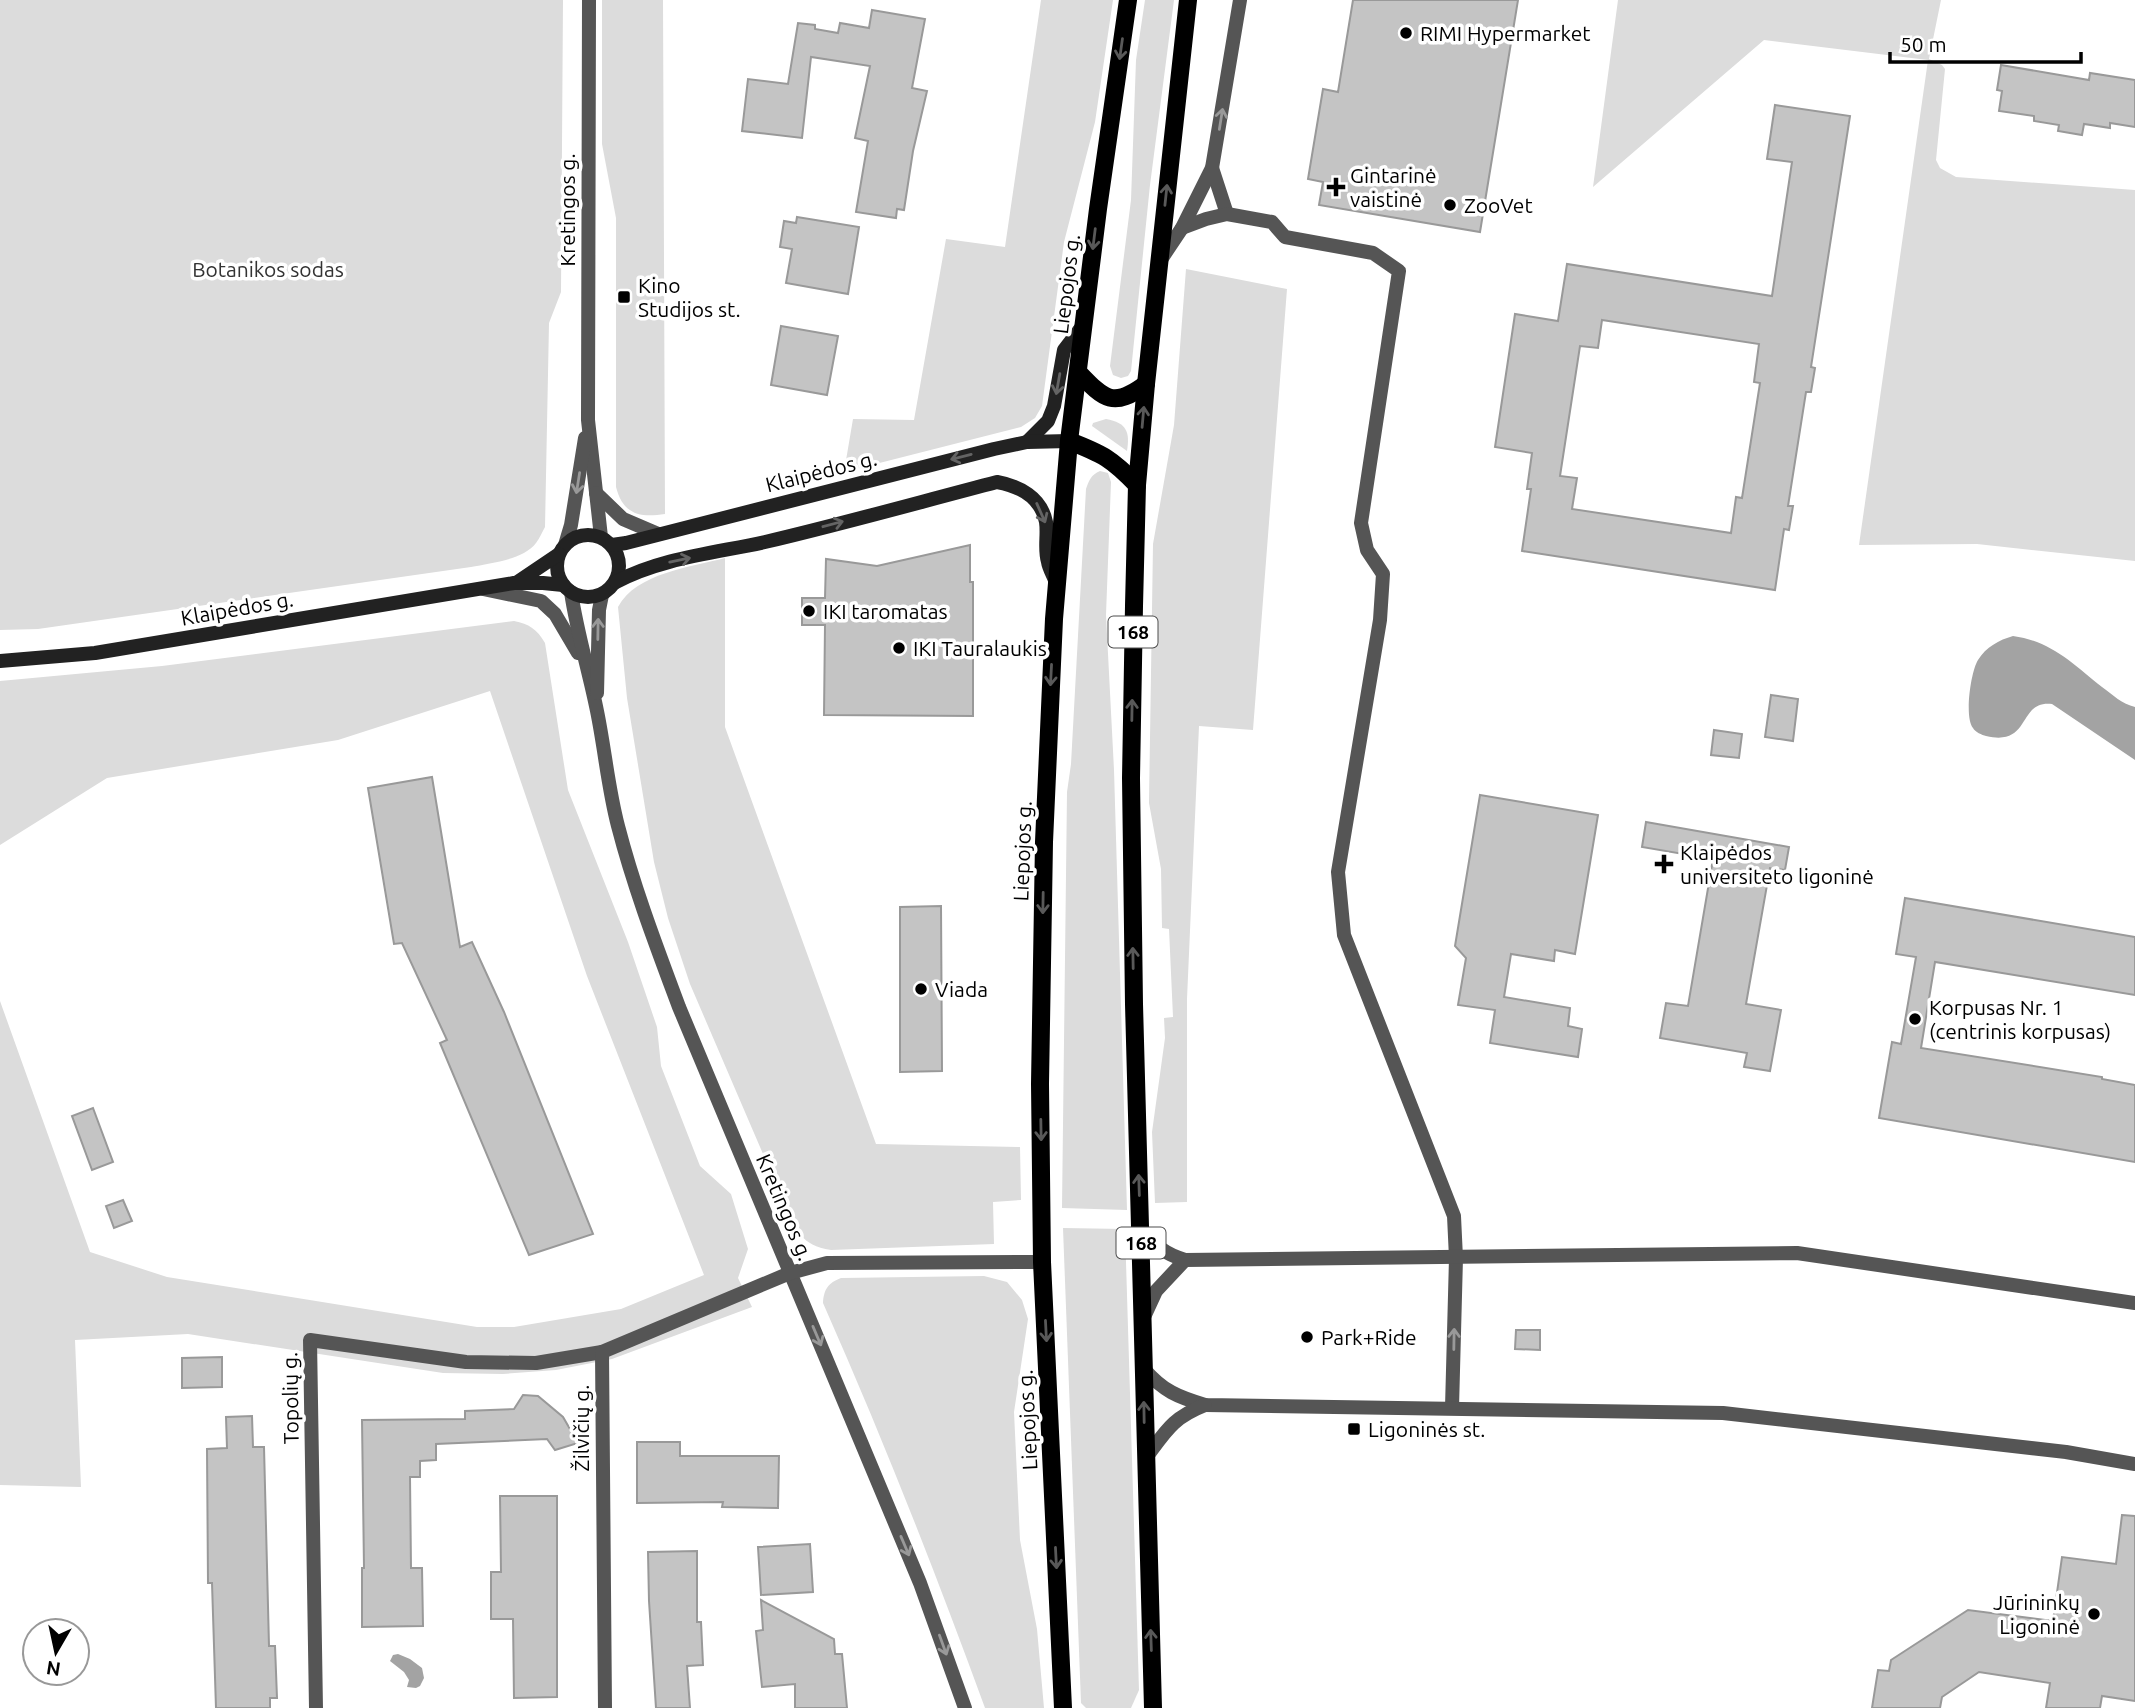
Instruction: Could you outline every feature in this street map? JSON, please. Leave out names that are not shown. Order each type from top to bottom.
[{"type":"main road","name":"Liepojos g.","points":[[1063,1708],[1042,1262],[1040,1084],[1044,856],[1056,583],[1069,442],[1128,0]]},
{"type":"main road","name":"168","points":[[1153,1708],[1130,778],[1137,485],[1188,0]]},
{"type":"main road","points":[[1027,442],[1048,421],[1054,406],[1064,350],[1084,324]]},
{"type":"main road","points":[[1078,372],[1099,393],[1112,398],[1129,397],[1146,384]]},
{"type":"main road","name":"Klaipėdos g.","points":[[606,541],[626,543],[1027,442],[1069,442]]},
{"type":"main road","points":[[1069,442],[1104,455],[1137,485]]},
{"type":"main road","points":[[514,583],[543,583],[567,589],[586,598],[602,595],[630,574],[664,564],[767,541],[997,482],[1027,492],[1039,506],[1046,521],[1048,562],[1056,583]]},
{"type":"main road","points":[[514,583],[562,550],[577,536],[585,534],[606,541],[618,556],[620,569],[616,582]]},
{"type":"main road","points":[[562,550],[557,571],[567,589]]},
{"type":"main road","name":"Klaipėdos g.","points":[[0,661],[95,653],[514,583]]},
{"type":"street","name":"Kretingos g.","points":[[589,0],[588,420],[596,493],[606,541]]},
{"type":"street","points":[[1159,262],[1182,228],[1212,168],[1240,0]]},
{"type":"street","points":[[1212,168],[1227,214]]},
{"type":"street","points":[[1182,228],[1227,214],[1272,222],[1285,237],[1373,253],[1399,271],[1361,523],[1367,550],[1383,574],[1380,620],[1338,872],[1345,935],[1454,1216],[1456,1258],[1452,1408]]},
{"type":"street","name":"Kretingos g.","points":[[562,550],[571,525],[588,420]]},
{"type":"street","points":[[596,493],[623,519],[658,534]]},
{"type":"street","name":"Klaipėdos g.","points":[[481,588],[541,601],[555,614],[586,666]]},
{"type":"street","name":"Kretingos g.","points":[[567,589],[597,712],[606,775],[632,876],[680,1007],[920,1583],[965,1708]]},
{"type":"street","name":"Kretingos g.","points":[[597,712],[599,610],[602,595]]},
{"type":"street","points":[[1141,1229],[1158,1248],[1170,1256],[1185,1260],[1797,1253],[2135,1303]]},
{"type":"street","points":[[1143,1322],[1156,1291],[1185,1260]]},
{"type":"street","points":[[602,1352],[790,1273],[827,1263],[1042,1262]]},
{"type":"street","name":"Topolių g.","points":[[316,1708],[310,1340],[466,1362],[536,1363],[602,1352]]},
{"type":"street","name":"Žilvičių g.","points":[[602,1352],[604,1708]]},
{"type":"street","points":[[1143,1369],[1170,1393],[1205,1405],[1723,1413],[2066,1452],[2135,1464]]},
{"type":"street","points":[[1145,1459],[1172,1423],[1185,1413],[1205,1405]]},
{"type":"green space","name":"Botanikos sodas","points":[[0,0],[563,0],[561,292],[549,323],[545,527],[530,549],[506,560],[471,567],[38,629],[0,630]]},
{"type":"green space","points":[[602,0],[663,0],[665,514],[647,515],[633,512],[623,503],[616,487],[616,218],[602,144]]},
{"type":"green space","points":[[1041,0],[1113,0],[1095,122],[1064,242],[1042,406],[1035,418],[1021,427],[844,472],[853,419],[914,420],[946,239],[1005,247]]},
{"type":"green space","points":[[1145,0],[1174,0],[1150,185],[1131,371],[1128,376],[1121,378],[1113,375],[1110,366],[1131,200],[1136,60]]},
{"type":"green space","points":[[1618,0],[1941,0],[1929,59],[1945,69],[1936,160],[1940,168],[1956,177],[2135,190],[2135,561],[1977,544],[1859,545],[1928,60],[1764,40],[1593,187]]},
{"type":"green space","points":[[1186,269],[1287,289],[1253,730],[1199,726],[1187,999],[1187,1202],[1155,1203],[1152,1132],[1165,1038],[1164,1018],[1173,1017],[1169,929],[1162,928],[1161,869],[1149,803],[1153,544],[1174,425]]},
{"type":"green space","points":[[1106,419],[1119,423],[1126,429],[1127,451],[1092,426],[1093,423]]},
{"type":"green space","points":[[1100,471],[1108,473],[1111,482],[1106,615],[1114,770],[1127,1210],[1062,1208],[1067,792],[1071,764],[1086,489],[1094,474]]},
{"type":"green space","points":[[725,558],[725,727],[876,1144],[1020,1147],[1021,1200],[993,1202],[994,1244],[831,1250],[806,1240],[785,1205],[690,984],[668,918],[654,862],[627,698],[618,607],[626,596],[651,579],[681,568]]},
{"type":"green space","points":[[514,621],[532,628],[545,643],[568,790],[628,942],[657,1027],[661,1066],[700,1166],[731,1194],[748,1249],[738,1278],[752,1307],[612,1359],[556,1370],[503,1374],[443,1373],[188,1334],[75,1340],[81,1487],[0,1485],[0,1001],[90,1252],[167,1277],[477,1327],[514,1327],[621,1309],[704,1275],[587,976],[490,691],[338,740],[107,778],[0,845],[0,681],[162,666]]},
{"type":"green space","points":[[1063,1228],[1125,1229],[1139,1690],[1131,1708],[1086,1708],[1081,1703]]},
{"type":"green space","points":[[984,1276],[1007,1282],[1022,1300],[1028,1319],[1014,1412],[1020,1540],[1037,1629],[1044,1708],[985,1708],[907,1504],[823,1303],[828,1287],[841,1278]]},
{"type":"shaded area","points":[[2013,636],[2050,648],[2118,699],[2135,707],[2135,760],[2052,704],[2033,709],[2018,730],[2011,735],[2001,738],[1986,736],[1974,729],[1970,722],[1969,705],[1975,666],[1989,648]]},
{"type":"shaded area","points":[[398,1654],[422,1668],[424,1678],[420,1686],[407,1687],[409,1680],[404,1672],[390,1661],[393,1655]]},
{"type":"building","points":[[1353,0],[1518,0],[1480,232],[1319,205],[1323,182],[1308,179],[1323,89],[1338,92]]},
{"type":"building","points":[[872,10],[925,19],[912,88],[927,91],[913,151],[904,210],[897,209],[896,218],[856,212],[868,141],[855,138],[870,66],[811,57],[802,138],[742,131],[748,79],[788,84],[798,23],[815,25],[815,29],[838,33],[840,23],[869,28]]},
{"type":"building","points":[[2001,65],[2089,80],[2090,73],[2135,80],[2135,127],[2110,123],[2110,128],[2084,124],[2082,135],[2058,131],[2059,125],[2034,121],[2034,116],[1999,111],[2002,91],[1997,90]]},
{"type":"building","points":[[1775,105],[1850,116],[1811,367],[1815,368],[1811,392],[1806,392],[1788,506],[1793,506],[1789,530],[1784,529],[1775,590],[1522,551],[1531,489],[1527,489],[1532,453],[1495,447],[1515,314],[1558,321],[1567,264],[1772,296],[1792,162],[1767,159]],"holes":[[[1602,320],[1759,344],[1754,382],[1760,383],[1742,498],[1736,497],[1731,533],[1572,509],[1577,478],[1560,476],[1580,346],[1598,348]]]},
{"type":"building","points":[[797,217],[859,227],[848,294],[786,283],[792,249],[780,247],[784,221],[796,223]]},
{"type":"building","points":[[781,326],[838,336],[827,395],[771,385]]},
{"type":"building","name":"IKI Tauralaukis","points":[[970,545],[970,582],[973,582],[973,716],[824,715],[825,625],[802,625],[802,598],[825,598],[826,559],[877,566]]},
{"type":"building","points":[[1771,695],[1798,699],[1793,741],[1765,737]]},
{"type":"building","points":[[1714,730],[1742,734],[1739,758],[1711,755]]},
{"type":"building","points":[[432,777],[460,947],[472,942],[504,1012],[593,1234],[529,1255],[440,1043],[447,1040],[402,943],[394,944],[368,788]]},
{"type":"building","points":[[1480,795],[1598,815],[1575,954],[1555,950],[1554,961],[1511,954],[1504,997],[1570,1008],[1568,1026],[1582,1029],[1578,1057],[1490,1043],[1495,1010],[1458,1005],[1466,958],[1455,946]]},
{"type":"building","points":[[1646,822],[1789,847],[1785,870],[1770,868],[1746,1004],[1781,1010],[1770,1071],[1744,1067],[1747,1053],[1660,1038],[1666,1003],[1688,1006],[1713,859],[1642,847]]},
{"type":"building","name":"Korpusas Nr. 1 (centrinis korpusas)","points":[[1905,898],[2135,937],[2135,995],[1935,962],[1921,1048],[2102,1077],[2135,1085],[2135,1162],[1879,1118],[1892,1042],[1901,1044],[1916,957],[1896,954]]},
{"type":"building","name":"Viada","points":[[941,906],[942,1071],[900,1072],[900,907]]},
{"type":"building","points":[[93,1108],[113,1162],[92,1170],[72,1116]]},
{"type":"building","points":[[123,1200],[132,1221],[114,1228],[106,1206]]},
{"type":"building","points":[[1516,1330],[1540,1330],[1540,1350],[1515,1349]]},
{"type":"building","points":[[222,1357],[222,1387],[182,1388],[182,1358]]},
{"type":"building","points":[[523,1395],[538,1396],[563,1417],[578,1443],[555,1450],[547,1439],[436,1444],[436,1460],[420,1461],[420,1477],[410,1477],[411,1568],[422,1568],[423,1626],[362,1627],[362,1420],[465,1419],[465,1411],[514,1409]]},
{"type":"building","points":[[252,1416],[253,1447],[264,1447],[269,1646],[275,1646],[277,1698],[270,1698],[270,1708],[216,1708],[212,1583],[208,1583],[207,1449],[227,1448],[226,1417]]},
{"type":"building","points":[[637,1442],[680,1442],[680,1456],[779,1456],[778,1508],[722,1507],[723,1502],[637,1503]]},
{"type":"building","points":[[500,1496],[557,1496],[557,1697],[514,1698],[513,1619],[491,1619],[491,1572],[501,1572]]},
{"type":"building","name":"Jūrininkų Ligoninė","points":[[2122,1515],[2135,1516],[2135,1701],[2102,1696],[2100,1708],[2046,1708],[2050,1683],[1979,1672],[1942,1697],[1940,1708],[1872,1708],[1878,1670],[1889,1671],[1891,1660],[1968,1610],[2053,1621],[2062,1557],[2116,1564]]},
{"type":"building","points":[[810,1544],[813,1592],[761,1595],[758,1547]]},
{"type":"building","points":[[697,1551],[697,1622],[701,1622],[703,1665],[687,1666],[690,1708],[656,1708],[648,1552]]},
{"type":"building","points":[[761,1600],[834,1639],[835,1654],[842,1654],[847,1708],[795,1708],[795,1684],[762,1687],[756,1631],[763,1630]]},
{"type":"place","name":"RIMI Hypermarket","points":[[1406,33]]},
{"type":"place","name":"Gintarinė vaistinė","points":[[1336,187]]},
{"type":"place","name":"ZooVet","points":[[1450,205]]},
{"type":"place","name":"Kino Studijos st.","points":[[624,297]]},
{"type":"place","name":"IKI taromatas","points":[[809,611]]},
{"type":"place","name":"IKI Tauralaukis","points":[[899,648]]},
{"type":"place","name":"Klaipėdos universiteto ligoninė","points":[[1664,864]]},
{"type":"place","name":"Viada","points":[[921,989]]},
{"type":"place","name":"Korpusas Nr. 1 (centrinis korpusas)","points":[[1915,1019]]},
{"type":"place","name":"Park+Ride","points":[[1307,1337]]},
{"type":"place","name":"Ligoninės st.","points":[[1354,1429]]},
{"type":"place","name":"Jūrininkų Ligoninė","points":[[2094,1614]]}]
